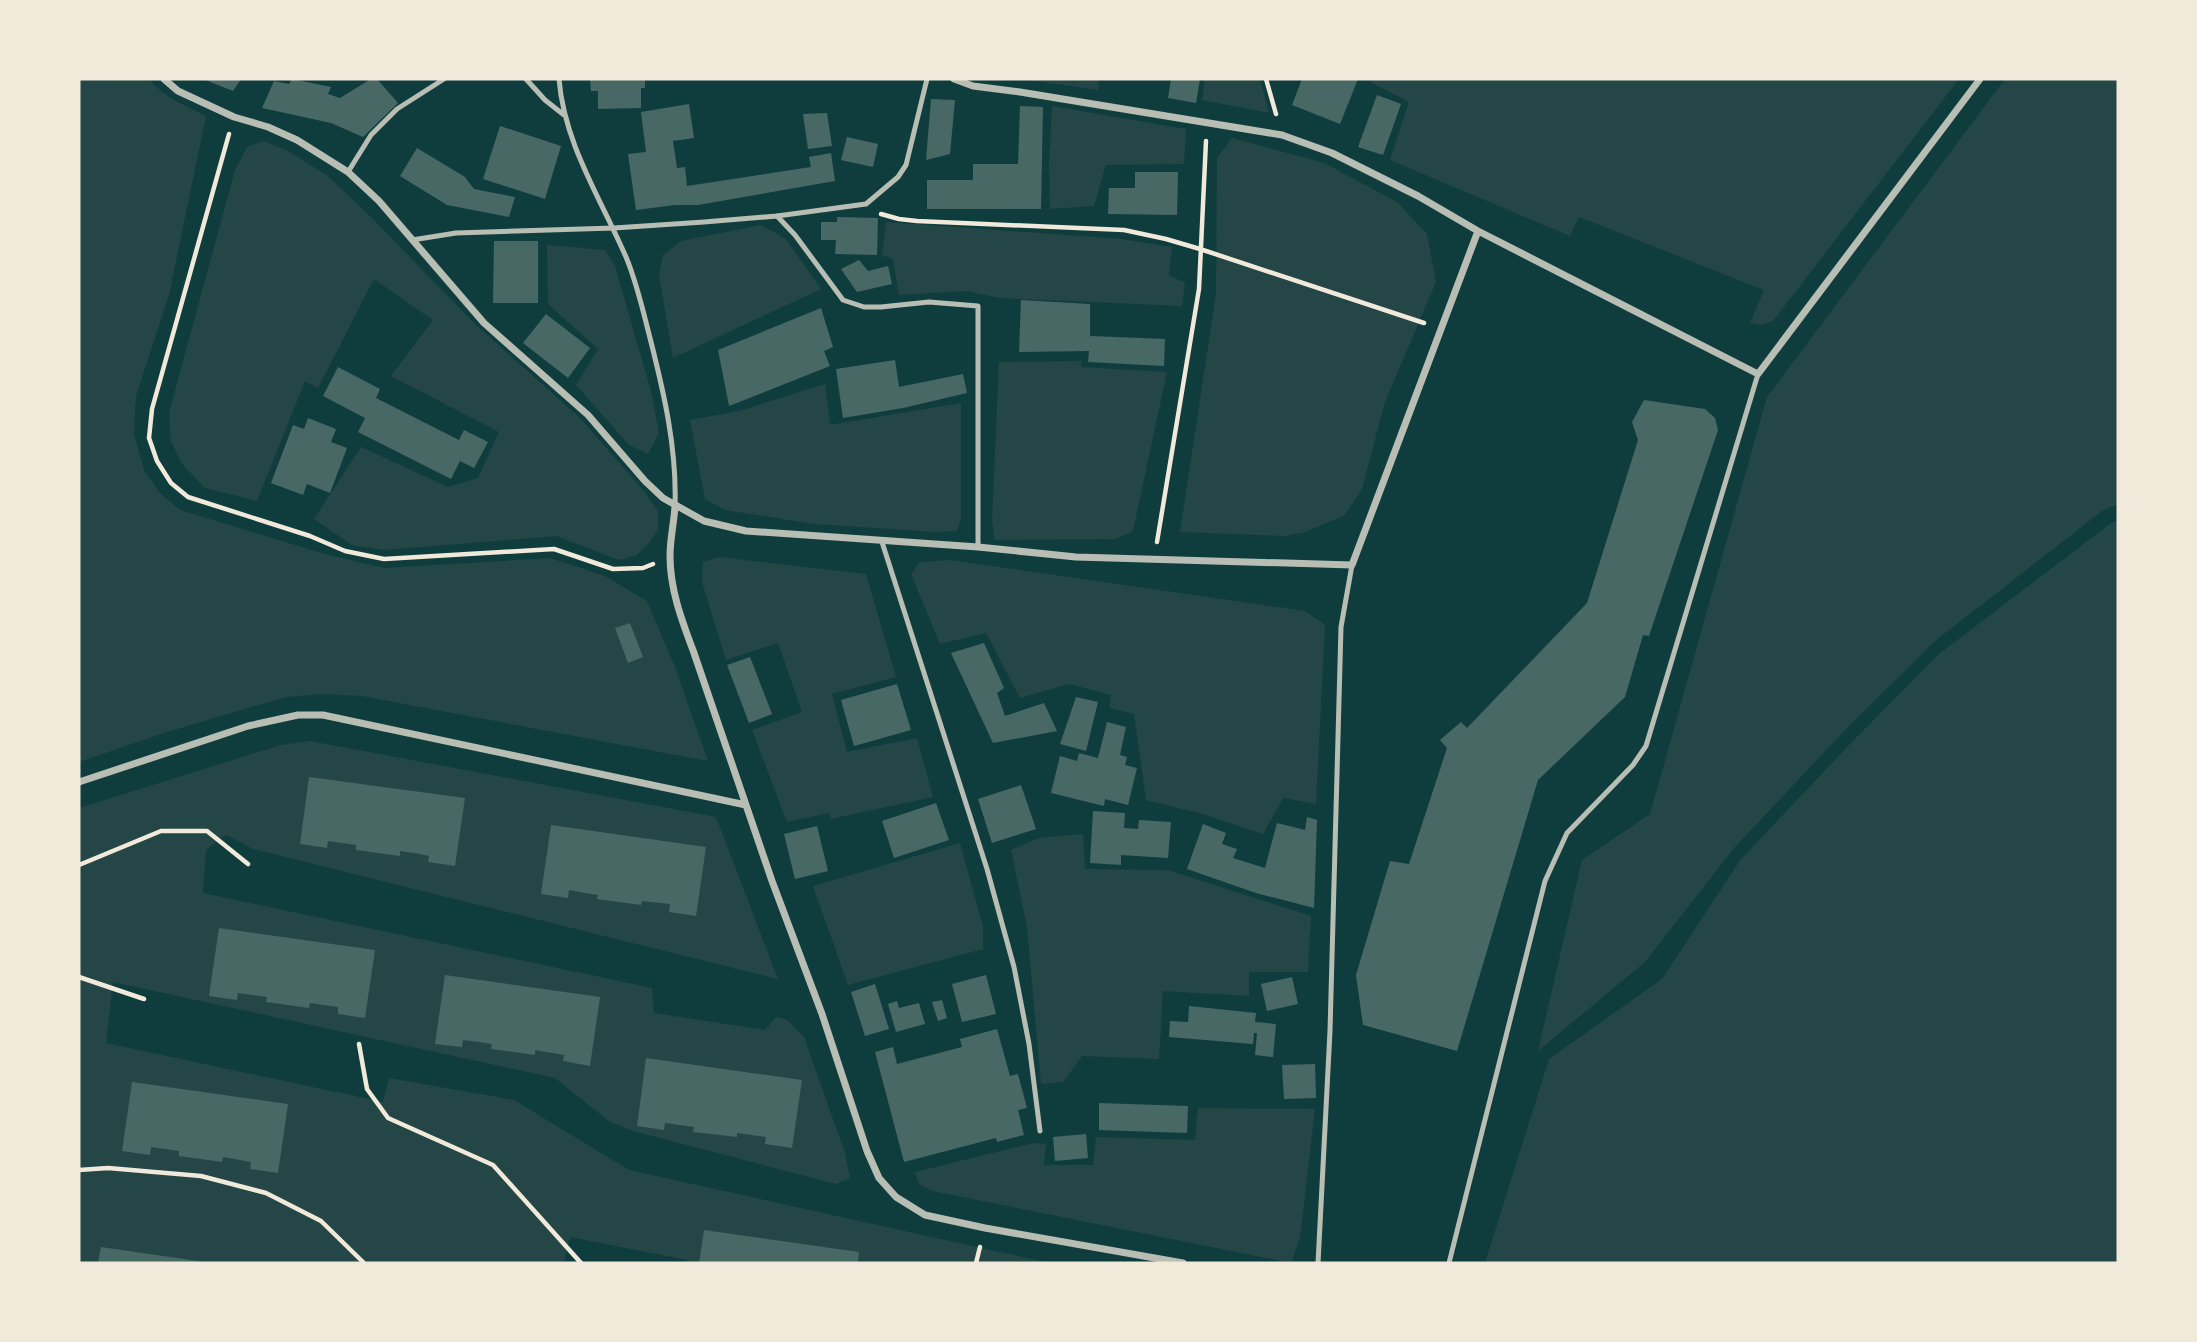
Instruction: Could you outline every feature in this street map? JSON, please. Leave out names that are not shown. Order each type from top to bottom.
[{"type":"street","points":[[164,79],[178,92],[234,117],[268,127],[297,140],[348,172],[379,201],[484,323],[588,415],[645,481],[675,506],[704,522],[725,528],[1076,557],[1352,565],[1478,231]]},
{"type":"street","points":[[954,79],[973,86],[1282,135],[1332,153],[1758,374],[1980,79]]},
{"type":"street","points":[[675,506],[670,552],[673,592],[682,622],[876,1172],[888,1188],[906,1204],[925,1214],[985,1228],[1183,1263]]},
{"type":"street","points":[[79,782],[248,726],[298,715],[323,715],[746,805]]},
{"type":"lane","points":[[348,172],[371,135],[397,109],[444,79]]},
{"type":"lane","points":[[526,79],[545,100],[564,115]]},
{"type":"lane","points":[[559,79],[564,115],[583,165],[614,228],[639,295],[668,417],[675,506]]},
{"type":"lane","points":[[412,240],[456,233],[614,228],[777,216],[866,204],[898,177],[906,165],[927,79]]},
{"type":"lane","points":[[777,216],[795,235],[843,300],[864,307],[929,302],[978,306],[978,547]]},
{"type":"lane","points":[[1449,1263],[1545,881],[1567,833],[1633,765],[1646,746],[1758,374]]},
{"type":"lane","points":[[882,542],[997,905],[1014,967],[1040,1131]]},
{"type":"lane","points":[[1318,1263],[1331,1017],[1341,627],[1352,565]]},
{"type":"path","points":[[1266,79],[1282,135]]},
{"type":"path","points":[[234,117],[152,409],[149,438],[157,461],[171,484],[188,497],[310,536],[345,551],[384,559],[554,550],[613,569],[628,570],[656,563],[670,552]]},
{"type":"path","points":[[1153,561],[1199,289],[1207,123]]},
{"type":"path","points":[[866,204],[884,216],[899,219],[1124,230],[1166,239],[1442,330]]},
{"type":"path","points":[[79,865],[161,831],[207,831],[248,864]]},
{"type":"path","points":[[79,977],[144,999]]},
{"type":"path","points":[[359,1044],[367,1089],[388,1118],[493,1165],[581,1263]]},
{"type":"path","points":[[79,1170],[108,1168],[201,1176],[266,1194],[321,1222],[364,1263]]},
{"type":"shaded area","points":[[79,79],[149,79],[168,96],[206,116],[169,295],[136,396],[134,434],[144,470],[160,493],[180,510],[325,554],[385,568],[550,558],[605,576],[647,601],[675,667],[708,761],[362,696],[319,694],[286,697],[167,732],[79,762]]},
{"type":"shaded area","points":[[1022,79],[1099,79],[1098,90]]},
{"type":"shaded area","points":[[1205,79],[1260,79],[1269,113],[1202,100]]},
{"type":"shaded area","points":[[1372,79],[1959,79],[1773,321],[1763,325],[1750,323],[1764,290],[1579,217],[1570,236],[1390,160],[1409,102],[1370,82]]},
{"type":"shaded area","points":[[2005,79],[2118,79],[2118,504],[2102,511],[1935,641],[1847,728],[1734,848],[1645,962],[1538,1051],[1582,860],[1650,814],[1767,397]]},
{"type":"shaded area","points":[[1052,106],[1186,129],[1184,164],[1106,165],[1094,206],[1050,209]]},
{"type":"shaded area","points":[[1232,138],[1324,163],[1397,202],[1427,234],[1436,282],[1385,402],[1362,489],[1345,515],[1306,532],[1285,536],[1180,532],[1216,294],[1217,158]]},
{"type":"shaded area","points":[[264,141],[288,151],[328,176],[475,324],[580,418],[644,491],[658,511],[658,530],[637,555],[619,560],[556,536],[384,550],[352,545],[314,519],[361,447],[448,487],[478,478],[499,432],[391,376],[433,320],[374,279],[318,388],[305,381],[257,501],[205,488],[182,464],[171,441],[169,413],[235,170],[247,147]]},
{"type":"shaded area","points":[[886,222],[1122,239],[1172,247],[1169,275],[1185,283],[1182,306],[1000,298],[966,291],[899,295],[893,259],[882,255]]},
{"type":"shaded area","points":[[760,225],[785,238],[821,289],[673,358],[659,275],[663,255],[681,241]]},
{"type":"shaded area","points":[[547,245],[605,250],[615,266],[651,391],[659,433],[648,454],[629,445],[576,385],[598,349],[548,304]]},
{"type":"shaded area","points":[[1081,361],[1081,367],[1167,372],[1133,531],[1116,539],[995,540],[992,521],[999,362]]},
{"type":"shaded area","points":[[825,384],[830,425],[961,403],[961,518],[957,531],[814,524],[725,510],[705,499],[690,420],[739,411]]},
{"type":"shaded area","points":[[2118,520],[2118,1263],[1485,1263],[1549,1059],[1662,979],[1741,859],[1939,654]]},
{"type":"shaded area","points":[[719,557],[866,574],[896,677],[832,694],[847,752],[917,738],[933,797],[831,819],[829,813],[787,822],[752,730],[802,712],[778,643],[726,660],[702,582],[703,562]]},
{"type":"shaded area","points":[[950,560],[1305,611],[1325,625],[1316,804],[1283,798],[1263,834],[1203,814],[1146,800],[1134,714],[1109,708],[1111,695],[1069,684],[1020,698],[986,633],[940,644],[911,574],[920,562]]},
{"type":"shaded area","points":[[310,741],[716,817],[778,979],[253,849],[226,835],[206,850],[203,893],[652,988],[654,1013],[765,1030],[776,1017],[787,1020],[804,1037],[845,1153],[850,1178],[836,1184],[633,1131],[610,1122],[555,1078],[113,982],[106,1043],[383,1102],[389,1078],[514,1100],[629,1170],[1050,1263],[687,1263],[687,1260],[570,1237],[564,1263],[79,1263],[79,808],[281,745]]},
{"type":"shaded area","points":[[1083,834],[1085,869],[1168,870],[1311,916],[1308,972],[1249,972],[1249,996],[1163,991],[1159,1059],[1082,1056],[1063,1082],[1041,1084],[1027,927],[1011,850],[1039,838]]},
{"type":"shaded area","points":[[960,843],[983,927],[983,949],[848,985],[813,886]]},
{"type":"shaded area","points":[[1198,1108],[1315,1109],[1300,1238],[1291,1263],[933,1191],[919,1184],[915,1172],[1033,1143],[1046,1144],[1044,1165],[1093,1165],[1096,1137],[1195,1140]]},
{"type":"building","points":[[203,79],[241,79],[233,91]]},
{"type":"building","points":[[292,79],[331,87],[328,94],[340,98],[371,79],[377,79],[398,103],[363,137],[331,123],[262,108],[274,81],[289,84]]},
{"type":"building","points":[[590,79],[645,79],[645,88],[641,88],[641,108],[598,109],[598,91],[591,91]]},
{"type":"building","points":[[1171,79],[1200,79],[1196,103],[1168,98]]},
{"type":"building","points":[[1302,79],[1358,79],[1340,124],[1292,105]]},
{"type":"building","points":[[1377,95],[1401,104],[1383,155],[1358,147]]},
{"type":"building","points":[[931,99],[955,100],[950,154],[926,160]]},
{"type":"building","points":[[689,104],[694,138],[673,141],[677,168],[685,167],[687,186],[811,167],[809,157],[831,153],[835,181],[698,205],[636,210],[628,154],[646,152],[641,112]]},
{"type":"building","points":[[1020,106],[1043,107],[1041,209],[927,209],[927,180],[973,180],[973,164],[1018,164]]},
{"type":"building","points":[[827,113],[832,146],[808,149],[803,114]]},
{"type":"building","points":[[500,126],[561,146],[545,199],[483,179]]},
{"type":"building","points":[[847,137],[878,144],[873,167],[841,160]]},
{"type":"building","points":[[417,148],[465,177],[474,189],[515,197],[509,217],[447,205],[400,176]]},
{"type":"building","points":[[1135,172],[1178,172],[1177,215],[1108,214],[1109,188],[1135,188]]},
{"type":"building","points":[[837,217],[878,218],[877,255],[835,254],[836,240],[821,240],[821,222],[837,222]]},
{"type":"building","points":[[494,241],[538,241],[538,303],[493,303]]},
{"type":"building","points":[[859,260],[868,271],[888,266],[892,284],[857,292],[841,269]]},
{"type":"building","points":[[1021,300],[1090,304],[1090,336],[1165,339],[1164,366],[1088,362],[1089,351],[1019,352]]},
{"type":"building","points":[[821,308],[833,347],[824,351],[830,366],[729,406],[718,350]]},
{"type":"building","points":[[546,314],[590,348],[568,378],[523,343]]},
{"type":"building","points":[[895,360],[899,387],[963,374],[967,393],[843,418],[836,369]]},
{"type":"building","points":[[338,367],[380,389],[376,398],[459,440],[464,430],[488,442],[474,468],[460,461],[451,479],[358,432],[365,418],[323,396]]},
{"type":"building","points":[[1644,400],[1705,409],[1715,418],[1718,430],[1649,636],[1643,635],[1625,697],[1538,780],[1457,1051],[1363,1025],[1356,975],[1390,861],[1409,864],[1447,748],[1440,740],[1461,722],[1467,728],[1587,603],[1638,440],[1632,422]]},
{"type":"building","points":[[308,418],[336,429],[331,442],[347,448],[330,493],[307,484],[303,495],[271,483],[293,425],[304,429]]},
{"type":"building","points":[[630,623],[643,657],[628,663],[615,628]]},
{"type":"building","points":[[984,643],[1004,688],[997,693],[1005,716],[1044,703],[1057,731],[993,743],[951,653]]},
{"type":"building","points":[[750,657],[772,714],[749,723],[727,665]]},
{"type":"building","points":[[897,684],[911,730],[854,746],[841,700]]},
{"type":"building","points":[[1076,697],[1098,702],[1086,751],[1060,744]]},
{"type":"building","points":[[1107,722],[1126,727],[1120,755],[1127,757],[1125,765],[1137,768],[1128,805],[1105,799],[1104,806],[1051,793],[1060,756],[1077,761],[1079,753],[1098,758]]},
{"type":"building","points":[[309,777],[465,798],[455,866],[428,862],[429,856],[400,851],[400,856],[356,850],[356,845],[328,841],[327,848],[300,844]]},
{"type":"building","points":[[1021,785],[1036,829],[992,843],[978,799]]},
{"type":"building","points":[[936,803],[949,840],[894,858],[882,821]]},
{"type":"building","points":[[1093,811],[1125,813],[1124,828],[1138,829],[1139,820],[1171,822],[1168,858],[1121,855],[1121,865],[1090,863]]},
{"type":"building","points":[[1307,817],[1317,820],[1314,908],[1256,893],[1187,869],[1203,824],[1226,833],[1222,844],[1237,849],[1233,858],[1265,868],[1277,823],[1305,830]]},
{"type":"building","points":[[551,825],[706,847],[696,916],[669,912],[670,904],[642,901],[641,905],[597,899],[598,895],[569,890],[568,898],[541,894]]},
{"type":"building","points":[[817,826],[828,871],[795,879],[784,834]]},
{"type":"building","points":[[219,928],[375,950],[365,1018],[338,1014],[338,1007],[310,1003],[309,1008],[266,1002],[267,997],[238,993],[237,1000],[209,996]]},
{"type":"building","points":[[445,975],[600,997],[590,1066],[563,1061],[564,1055],[535,1050],[535,1055],[491,1049],[492,1044],[479,1042],[463,1040],[462,1047],[435,1044]]},
{"type":"building","points":[[986,975],[996,1014],[962,1022],[952,984]]},
{"type":"building","points":[[1292,977],[1298,1004],[1267,1011],[1261,984]]},
{"type":"building","points":[[875,984],[889,1029],[865,1036],[851,992]]},
{"type":"building","points":[[942,1000],[947,1018],[938,1021],[932,1002]]},
{"type":"building","points":[[897,1001],[899,1008],[919,1003],[925,1024],[896,1032],[888,1004]]},
{"type":"building","points":[[1189,1006],[1256,1013],[1255,1022],[1276,1024],[1273,1057],[1255,1055],[1257,1033],[1254,1033],[1253,1044],[1169,1037],[1170,1021],[1188,1022]]},
{"type":"building","points":[[997,1029],[1010,1076],[1018,1074],[1027,1108],[1018,1110],[1024,1135],[997,1142],[996,1138],[904,1162],[875,1052],[893,1047],[897,1064],[962,1047],[960,1039]]},
{"type":"building","points":[[646,1058],[802,1080],[792,1148],[765,1144],[766,1137],[693,1132],[694,1127],[665,1123],[664,1130],[637,1126]]},
{"type":"building","points":[[1315,1064],[1316,1098],[1284,1099],[1282,1065]]},
{"type":"building","points":[[132,1082],[288,1104],[278,1173],[250,1169],[251,1162],[223,1157],[222,1162],[179,1156],[179,1151],[151,1147],[150,1155],[122,1151]]},
{"type":"building","points":[[1099,1103],[1188,1106],[1187,1133],[1099,1130]]},
{"type":"building","points":[[1086,1134],[1088,1158],[1055,1161],[1053,1137]]},
{"type":"building","points":[[704,1230],[859,1252],[858,1263],[699,1263]]},
{"type":"building","points":[[101,1247],[205,1262],[205,1263],[98,1263]]}]
